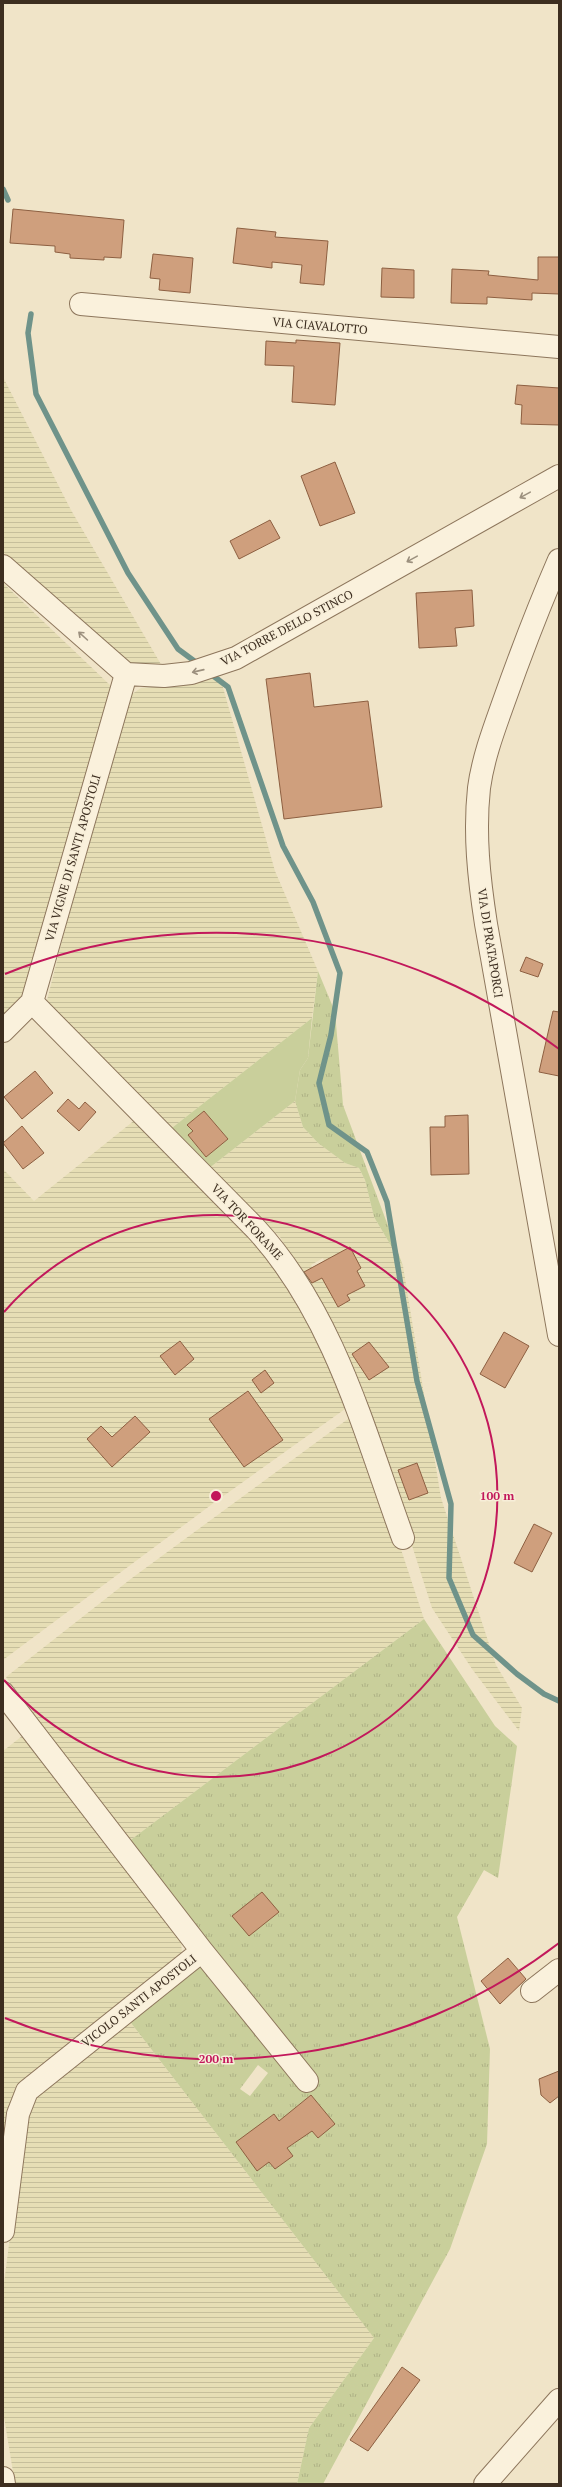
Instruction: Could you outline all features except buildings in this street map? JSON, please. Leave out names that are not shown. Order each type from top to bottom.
[{"type":"street","name":"VIA CIAVALOTTO","points":[[81,304],[559,347]]},
{"type":"street","name":"VIA TORRE DELLO STINCO","points":[[126,674],[164,676],[185,674],[204,670],[236,658],[559,476]]},
{"type":"street","name":"VIA DI PRATAPORCI","points":[[559,560],[554,588],[526,639],[488,750],[480,788],[477,836],[486,924],[559,1335]]},
{"type":"street","points":[[3,566],[126,674]]},
{"type":"street","name":"VIA VIGNE DI SANTI APOSTOLI","points":[[3,1032],[32,1002],[126,674]]},
{"type":"street","name":"VIA TOR FORAME","points":[[32,1002],[256,1229],[283,1260],[335,1351],[402,1538]]},
{"type":"street","name":"VICOLO SANTI APOSTOLI","points":[[3,1693],[202,1951],[27,2091],[18,2114],[3,2231]]},
{"type":"street","points":[[202,1951],[307,2081]]},
{"type":"street","points":[[532,1991],[559,1970]]},
{"type":"street","points":[[485,2484],[559,2400]]},
{"type":"street","points":[[3,2478],[4,2484]]},
{"type":"shaded area","points":[[3,377],[71,510],[162,666],[138,666],[119,659],[3,552]]},
{"type":"shaded area","points":[[3,583],[111,686],[30,990],[3,1018]]},
{"type":"shaded area","points":[[220,677],[275,871],[318,971],[312,1018],[168,1131],[46,1004],[123,700],[141,688],[187,685]]},
{"type":"shaded area","points":[[295,1101],[303,1127],[318,1143],[345,1163],[359,1168],[365,1180],[374,1217],[403,1266],[441,1498],[496,1665],[522,1708],[519,1731],[472,1669],[432,1608],[381,1449],[336,1331],[280,1237],[208,1169]],"holes":[[[350,1247],[361,1268],[353,1273],[362,1287],[347,1295],[350,1300],[338,1307],[323,1277],[319,1279],[311,1265],[323,1258],[324,1261]],[[369,1343],[389,1367],[369,1380],[352,1354]],[[417,1463],[428,1493],[409,1500],[398,1470]]]},
{"type":"shaded area","points":[[136,1119],[252,1231],[295,1294],[352,1404],[215,1502],[3,1660],[3,1169],[34,1201]]},
{"type":"shaded area","points":[[356,1413],[424,1619],[128,1842],[6,1677],[132,1578]]},
{"type":"shaded area","points":[[26,1733],[181,1936],[182,1958],[15,2088],[3,2204],[3,1751]]},
{"type":"shaded area","points":[[128,2019],[374,2338],[309,2428],[297,2484],[15,2484],[3,2411],[3,2291],[25,2120],[33,2093]]},
{"type":"green space","points":[[318,971],[335,1012],[343,1105],[403,1266],[374,1217],[365,1180],[359,1168],[345,1163],[318,1143],[303,1127],[295,1101],[300,1070],[308,1058]]},
{"type":"green space","points":[[312,1018],[308,1058],[300,1070],[295,1101],[208,1169],[168,1131]],"holes":[[[204,1111],[228,1139],[206,1157],[188,1135],[193,1131],[187,1125]]]},
{"type":"green space","points":[[424,1619],[495,1726],[517,1746],[498,1878],[484,1870],[457,1917],[490,2049],[487,2144],[450,2249],[323,2484],[297,2484],[309,2428],[374,2338],[128,2019],[215,1950],[128,1842]],"holes":[[[258,2065],[268,2073],[250,2096],[240,2089]],[[311,2095],[334,2124],[318,2138],[294,2109]],[[274,2115],[295,2143],[287,2148],[292,2156],[275,2169],[269,2162]]]},
{"type":"waterway","points":[[3,189],[8,200]]},
{"type":"waterway","points":[[31,314],[28,333],[36,394],[128,573],[178,649],[197,663]]},
{"type":"waterway","points":[[212,675],[228,687],[283,846],[313,902],[340,973],[331,1035],[319,1083],[329,1125],[367,1152],[387,1202],[417,1381],[451,1504],[449,1578],[473,1635],[517,1674],[544,1694],[559,1701]]}]
